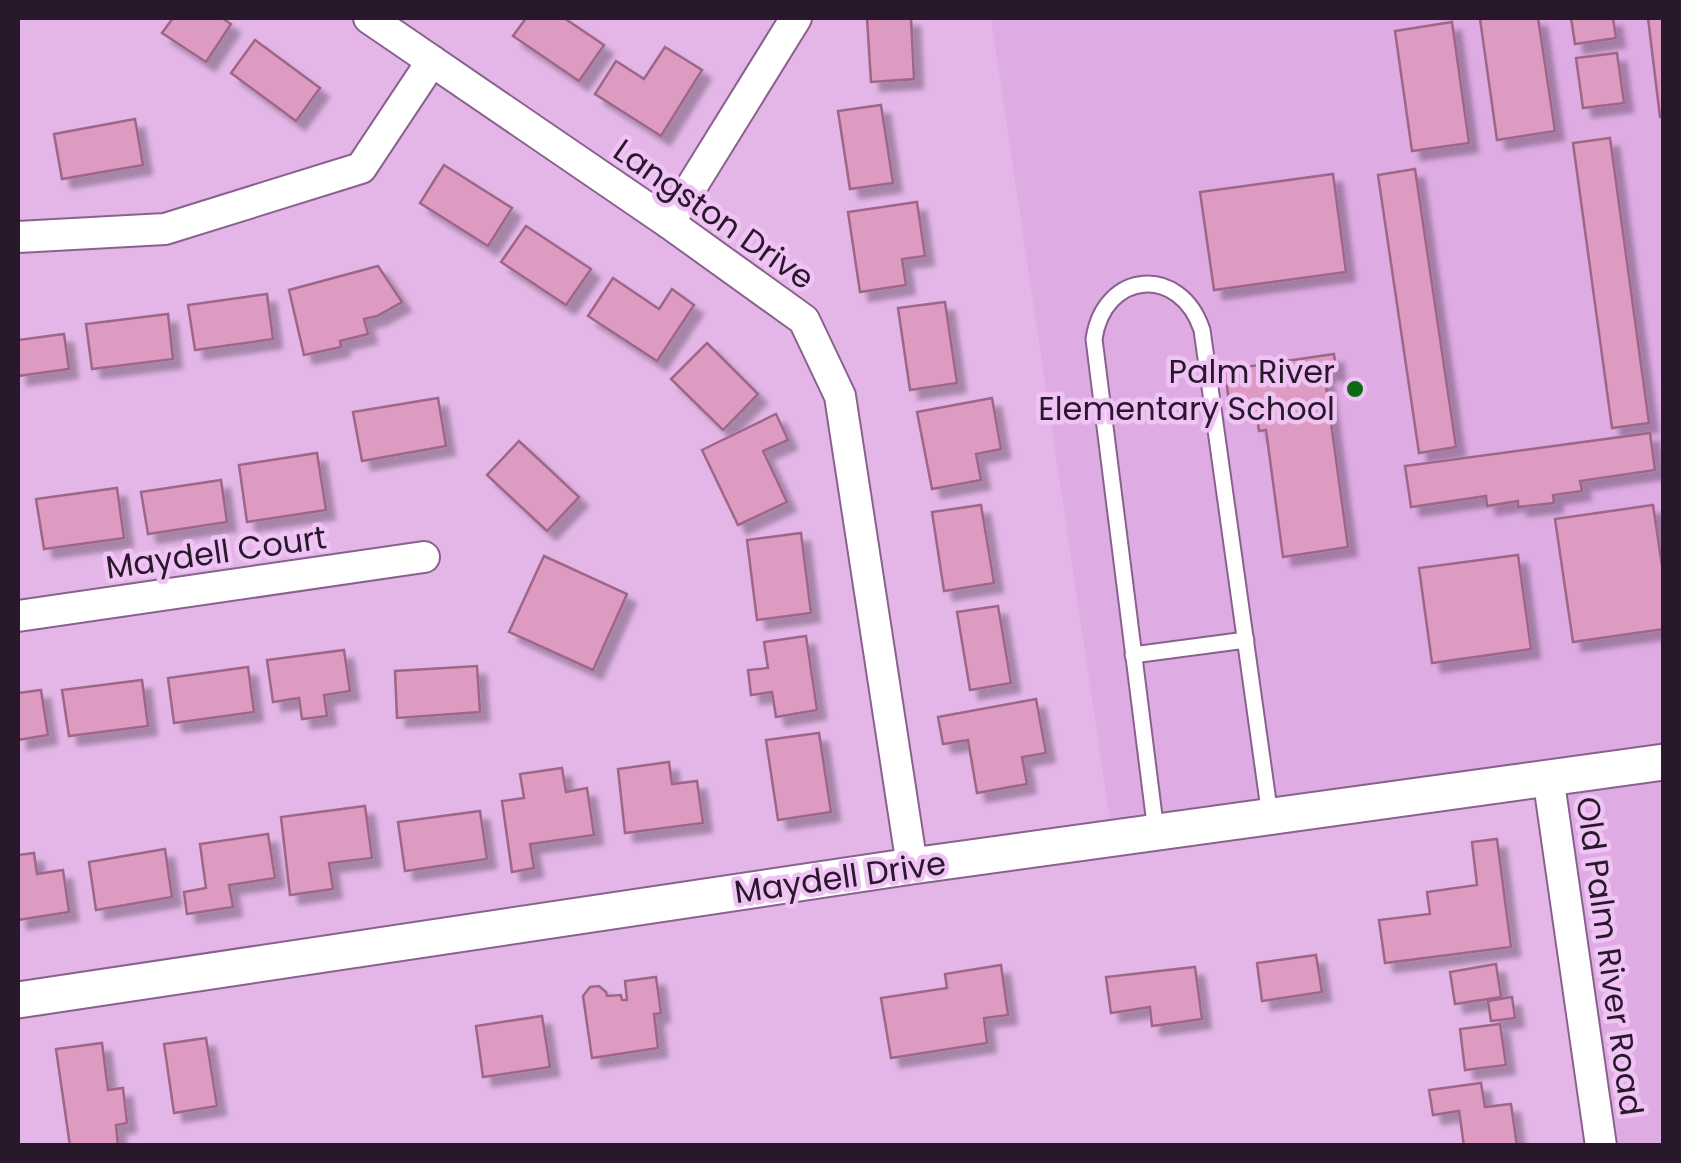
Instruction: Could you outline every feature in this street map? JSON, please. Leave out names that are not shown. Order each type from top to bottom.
[{"type":"street","name":"Langston Drive","points":[[370,18],[804,320],[840,396],[912,866]]},
{"type":"street","points":[[669,224],[796,18]]},
{"type":"street","points":[[18,237],[165,229],[362,168],[432,60]]},
{"type":"street","name":"Maydell Court","points":[[18,616],[424,557]]},
{"type":"street","name":"Maydell Drive","points":[[18,1000],[912,866],[1664,762]]},
{"type":"street","name":"Old Palm River Road","points":[[1548,776],[1602,1146]]},
{"type":"lane","points":[[1156,832],[1094,340],[1096,323],[1108,304],[1141,284],[1166,287],[1178,294],[1190,305],[1202,330],[1270,816]]},
{"type":"lane","points":[[1134,655],[1246,640]]},
{"type":"shaded area","name":"Palm River Elementary School","points":[[991,18],[1663,18],[1663,1145],[1601,1145],[1549,777],[1112,834]]},
{"type":"building","points":[[173,18],[222,18],[231,24],[206,62],[162,33]]},
{"type":"building","points":[[526,18],[564,18],[604,45],[579,81],[513,36]]},
{"type":"building","points":[[867,18],[911,18],[914,79],[871,82]]},
{"type":"building","points":[[1538,18],[1555,131],[1497,140],[1480,19]]},
{"type":"building","points":[[1571,18],[1613,18],[1616,38],[1575,44]]},
{"type":"building","points":[[1648,18],[1664,18],[1664,117],[1660,117]]},
{"type":"building","points":[[1452,22],[1469,143],[1412,151],[1395,31]]},
{"type":"building","points":[[255,40],[320,88],[296,121],[231,73]]},
{"type":"building","points":[[665,47],[702,70],[661,136],[595,94],[616,61],[644,79]]},
{"type":"building","points":[[1617,53],[1624,103],[1583,108],[1576,58]]},
{"type":"building","points":[[881,105],[893,183],[850,189],[838,111]]},
{"type":"building","points":[[135,119],[143,165],[62,179],[54,134]]},
{"type":"building","points":[[1610,138],[1649,423],[1612,428],[1573,143]]},
{"type":"building","points":[[444,165],[512,208],[488,246],[420,203]]},
{"type":"building","points":[[1415,169],[1456,447],[1419,453],[1378,175]]},
{"type":"building","points":[[1333,174],[1346,272],[1214,290],[1200,192]]},
{"type":"building","points":[[917,202],[925,256],[902,259],[906,285],[860,292],[848,212]]},
{"type":"building","points":[[526,226],[591,269],[566,305],[501,262]]},
{"type":"building","points":[[378,266],[402,302],[364,319],[368,334],[340,341],[341,347],[304,355],[289,290]]},
{"type":"building","points":[[613,278],[659,309],[672,289],[694,305],[657,361],[588,316]]},
{"type":"building","points":[[267,294],[273,339],[195,350],[188,305]]},
{"type":"building","points":[[945,302],[957,383],[910,390],[898,308]]},
{"type":"building","points":[[168,314],[173,359],[92,369],[86,324]]},
{"type":"building","points":[[64,334],[69,369],[18,376],[18,340]]},
{"type":"building","points":[[707,343],[758,394],[723,430],[671,379]]},
{"type":"building","points":[[1334,354],[1336,371],[1324,372],[1348,547],[1283,557],[1266,430],[1259,431],[1257,416],[1251,417],[1250,407],[1230,410],[1225,370]]},
{"type":"building","points":[[438,398],[446,446],[362,461],[353,412]]},
{"type":"building","points":[[992,398],[1001,449],[976,454],[981,480],[932,489],[917,412]]},
{"type":"building","points":[[776,414],[788,440],[763,451],[787,502],[738,525],[702,450]]},
{"type":"building","points":[[1650,433],[1655,470],[1580,481],[1582,491],[1553,495],[1554,503],[1518,507],[1518,501],[1487,506],[1486,496],[1411,507],[1405,466]]},
{"type":"building","points":[[519,441],[579,497],[547,531],[487,475]]},
{"type":"building","points":[[317,453],[326,510],[247,522],[239,465]]},
{"type":"building","points":[[221,480],[227,522],[148,534],[141,492]]},
{"type":"building","points":[[117,488],[124,538],[44,549],[36,499]]},
{"type":"building","points":[[981,505],[994,583],[944,591],[932,512]]},
{"type":"building","points":[[1653,505],[1664,579],[1664,629],[1573,642],[1555,519]]},
{"type":"building","points":[[801,533],[811,613],[757,620],[747,540]]},
{"type":"building","points":[[1518,555],[1531,649],[1432,663],[1419,568]]},
{"type":"building","points":[[544,556],[627,594],[593,670],[509,632]]},
{"type":"building","points":[[998,606],[1011,683],[970,690],[957,612]]},
{"type":"building","points":[[806,636],[817,710],[776,717],[772,692],[751,695],[748,670],[768,668],[764,642]]},
{"type":"building","points":[[344,650],[350,691],[324,695],[327,716],[302,719],[299,698],[273,702],[267,660]]},
{"type":"building","points":[[477,666],[480,712],[397,718],[395,671]]},
{"type":"building","points":[[248,667],[254,712],[174,723],[168,678]]},
{"type":"building","points":[[142,680],[148,726],[69,736],[62,690]]},
{"type":"building","points":[[41,690],[48,735],[18,740],[18,693]]},
{"type":"building","points":[[1036,699],[1046,753],[1022,757],[1027,784],[977,793],[968,740],[943,744],[938,717]]},
{"type":"building","points":[[819,733],[831,812],[778,820],[766,740]]},
{"type":"building","points":[[669,762],[672,784],[697,781],[703,823],[625,833],[618,769]]},
{"type":"building","points":[[562,768],[566,792],[587,788],[594,835],[530,844],[534,868],[512,872],[502,801],[524,798],[520,774]]},
{"type":"building","points":[[365,806],[372,858],[329,863],[333,889],[290,895],[281,817]]},
{"type":"building","points":[[480,811],[487,859],[405,871],[398,822]]},
{"type":"building","points":[[268,834],[275,878],[229,885],[233,907],[187,914],[184,892],[206,888],[200,844]]},
{"type":"building","points":[[1497,839],[1511,947],[1385,963],[1379,920],[1430,914],[1427,892],[1477,885],[1472,842]]},
{"type":"building","points":[[165,849],[172,897],[96,910],[89,862]]},
{"type":"building","points":[[34,853],[37,874],[63,870],[69,912],[18,920],[18,855]]},
{"type":"building","points":[[1316,955],[1322,992],[1262,1001],[1257,963]]},
{"type":"building","points":[[1496,964],[1501,997],[1455,1004],[1450,972]]},
{"type":"building","points":[[1001,965],[1008,1015],[984,1018],[987,1043],[891,1058],[881,998],[947,988],[945,974]]},
{"type":"building","points":[[1195,967],[1202,1019],[1152,1026],[1150,1007],[1111,1013],[1106,977]]},
{"type":"building","points":[[656,977],[661,1013],[654,1014],[658,1048],[592,1058],[583,996],[590,987],[599,986],[607,996],[621,995],[622,1000],[627,1000],[625,981]]},
{"type":"building","points":[[1512,997],[1515,1018],[1491,1021],[1488,1001]]},
{"type":"building","points":[[542,1016],[550,1067],[483,1077],[476,1026]]},
{"type":"building","points":[[1500,1024],[1506,1065],[1465,1070],[1460,1029]]},
{"type":"building","points":[[206,1038],[217,1106],[174,1113],[164,1044]]},
{"type":"building","points":[[102,1043],[108,1090],[123,1088],[127,1123],[116,1125],[118,1146],[70,1146],[56,1049]]},
{"type":"building","points":[[1481,1083],[1485,1107],[1511,1104],[1517,1146],[1464,1146],[1459,1111],[1433,1115],[1429,1090]]},
{"type":"place","name":"Palm River Elementary School","points":[[1355,389]]}]
